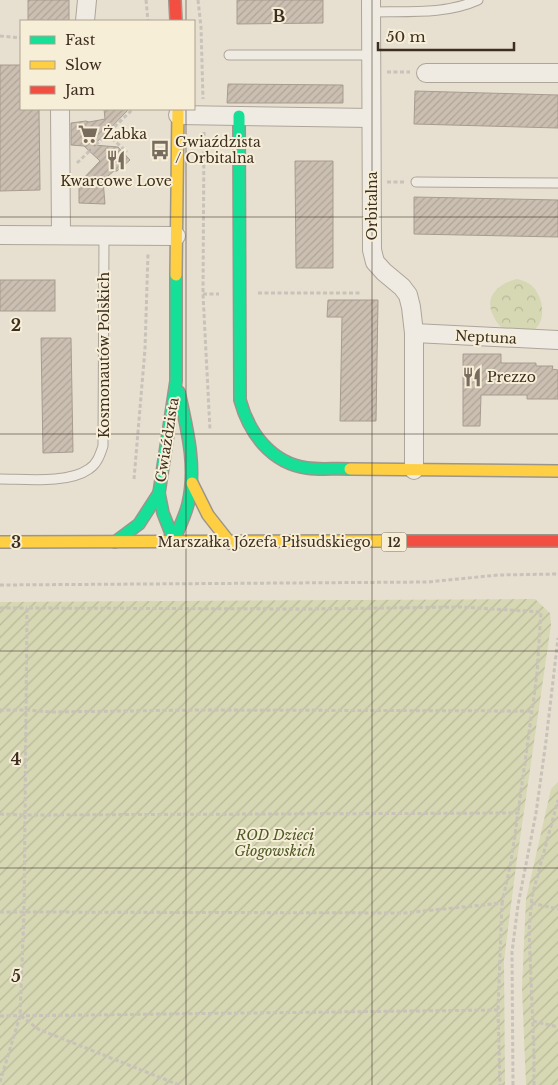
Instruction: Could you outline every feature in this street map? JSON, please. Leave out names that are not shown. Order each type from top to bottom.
[{"type":"street","points":[[85,20],[86,0]]},
{"type":"street","points":[[175,0],[176,20]]},
{"type":"street","points":[[178,112],[240,116],[371,118],[371,6]]},
{"type":"street","points":[[426,73],[558,73]]},
{"type":"street","points":[[60,110],[61,235]]},
{"type":"street","name":"Gwiaździsta","points":[[174,541],[163,512],[159,493],[176,381],[178,112]]},
{"type":"street","points":[[240,116],[240,400],[244,416],[265,447],[286,462],[307,468],[558,471]]},
{"type":"street","name":"Orbitalna","points":[[371,118],[372,250],[375,262],[402,287],[408,295],[411,307],[414,333],[414,470]]},
{"type":"street","points":[[0,235],[176,236]]},
{"type":"street","name":"Neptuna","points":[[414,333],[558,340]]},
{"type":"street","name":"Gwiaździsta","points":[[174,541],[188,505],[192,484],[189,437],[176,381]]},
{"type":"street","points":[[192,484],[208,518],[230,543]]},
{"type":"street","points":[[116,542],[139,524],[159,493]]},
{"type":"street","name":"Marszałka Józefa Piłsudskiego","points":[[0,542],[558,541]]},
{"type":"lane","points":[[371,6],[448,9],[478,0]]},
{"type":"lane","points":[[228,55],[371,63]]},
{"type":"lane","points":[[416,182],[558,183]]},
{"type":"lane","name":"Kosmonautów Polskich","points":[[0,479],[50,480],[76,475],[90,469],[99,458],[103,446],[104,236]]},
{"type":"path","points":[[146,0],[148,20]]},
{"type":"path","points":[[198,0],[204,102]]},
{"type":"path","points":[[0,36],[20,38]]},
{"type":"path","points":[[371,63],[426,73]]},
{"type":"path","points":[[61,180],[132,110]]},
{"type":"path","points":[[204,131],[203,294],[210,431]]},
{"type":"path","points":[[107,134],[127,152]]},
{"type":"path","points":[[372,182],[416,182]]},
{"type":"path","points":[[134,479],[145,349],[148,236]]},
{"type":"path","points":[[203,294],[360,293]]},
{"type":"path","points":[[0,585],[442,582],[488,576],[558,574]]},
{"type":"path","points":[[0,608],[304,609],[462,607],[541,612],[532,711],[518,813],[502,903],[498,1010],[500,1085]]},
{"type":"path","points":[[0,1082],[20,1016],[24,912],[27,608]]},
{"type":"path","points":[[513,1085],[512,952],[518,905],[536,812],[558,638]]},
{"type":"path","points":[[0,710],[53,712],[199,710],[532,711]]},
{"type":"path","points":[[534,1085],[529,930],[532,903],[558,800]]},
{"type":"path","points":[[0,814],[518,813]]},
{"type":"path","points":[[0,912],[404,913],[502,903]]},
{"type":"path","points":[[532,903],[558,909]]},
{"type":"path","points":[[0,1016],[498,1010]]},
{"type":"path","points":[[20,1016],[38,1029],[179,1085]]},
{"type":"path","points":[[533,1020],[558,1027]]},
{"type":"green space","points":[[517,279],[528,283],[535,289],[542,305],[540,321],[529,334],[511,332],[504,329],[491,312],[490,305],[494,293],[503,284]]},
{"type":"green space","name":"ROD Dzieci Głogowskich","points":[[535,599],[550,613],[551,625],[504,960],[505,1085],[0,1085],[0,602]]},
{"type":"green space","points":[[558,782],[558,1085],[526,1085],[522,988],[526,899],[551,789]]},
{"type":"building","points":[[28,0],[69,0],[69,20],[28,20]]},
{"type":"building","points":[[237,0],[323,0],[323,23],[237,24]]},
{"type":"building","points":[[0,65],[20,65],[20,110],[39,110],[40,190],[0,191]]},
{"type":"building","points":[[228,84],[343,85],[343,103],[227,103]]},
{"type":"building","points":[[415,91],[558,95],[558,128],[414,124]]},
{"type":"building","points":[[104,110],[128,110],[94,145],[118,147],[130,160],[103,180],[105,204],[79,203],[79,183],[100,161],[84,146],[71,145],[71,123],[105,119]]},
{"type":"building","points":[[295,161],[333,161],[333,268],[296,268]]},
{"type":"building","points":[[414,197],[558,200],[558,237],[414,234]]},
{"type":"building","points":[[0,280],[55,280],[55,311],[0,311]]},
{"type":"building","points":[[328,300],[378,300],[376,421],[340,421],[342,317],[327,317]]},
{"type":"building","points":[[41,338],[71,338],[73,452],[43,453]]},
{"type":"building","points":[[463,354],[501,354],[501,363],[536,363],[536,366],[553,366],[552,369],[558,370],[558,399],[527,399],[527,395],[481,395],[480,426],[463,426]]},
{"type":"traffic: fast","points":[[239,116],[240,400],[249,424],[256,435],[272,453],[283,460],[307,468],[350,469]]},
{"type":"traffic: fast","points":[[174,541],[163,513],[159,493],[176,381],[176,275]]},
{"type":"traffic: fast","points":[[174,541],[187,509],[192,476],[190,448],[179,392]]},
{"type":"traffic: fast","points":[[115,542],[139,524],[159,493]]},
{"type":"traffic: slow","points":[[176,275],[178,110]]},
{"type":"traffic: slow","points":[[350,469],[558,471]]},
{"type":"traffic: slow","points":[[192,483],[208,515],[230,543]]},
{"type":"traffic: slow","points":[[0,542],[390,541]]},
{"type":"traffic: jam","points":[[175,0],[176,20]]},
{"type":"traffic: jam","points":[[390,541],[558,541]]},
{"type":"place","name":"Żabka","points":[[88,134]]},
{"type":"place","name":"Gwiaździsta / Orbitalna","points":[[160,150]]},
{"type":"place","name":"Kwarcowe Love","points":[[116,160]]},
{"type":"place","name":"Prezzo","points":[[472,377]]}]
